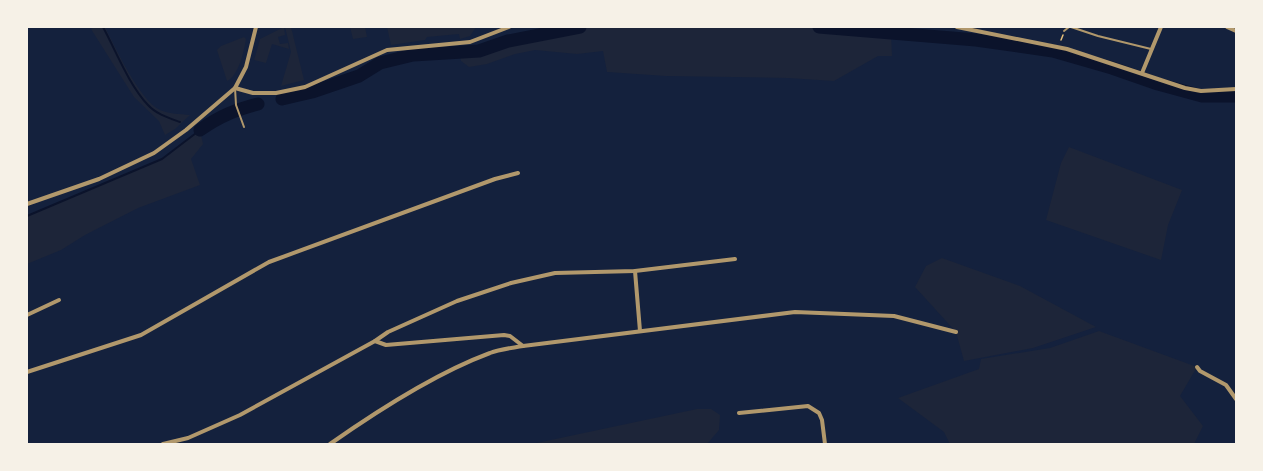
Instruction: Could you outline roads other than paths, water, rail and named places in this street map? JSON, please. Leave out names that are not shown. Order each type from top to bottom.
[{"type":"street","points":[[27,204],[99,178],[154,153],[186,130],[235,88],[246,68],[256,27]]},
{"type":"street","points":[[235,88],[253,93],[276,93],[312,84],[387,50],[470,42],[510,27]]},
{"type":"street","points":[[956,27],[1067,49],[1185,88],[1201,91],[1236,89]]},
{"type":"street","points":[[1142,73],[1161,27]]},
{"type":"street","points":[[1227,27],[1236,31]]},
{"type":"street","points":[[27,372],[141,335],[270,262],[495,179],[518,173]]},
{"type":"street","points":[[163,444],[188,438],[240,415],[375,341],[388,332],[457,301],[512,283],[555,273],[635,271],[735,259]]},
{"type":"street","points":[[635,271],[640,332]]},
{"type":"street","points":[[27,315],[59,300]]},
{"type":"street","points":[[330,444],[356,426],[438,377],[491,353],[523,346],[795,312],[894,316],[956,332]]},
{"type":"street","points":[[375,341],[386,344],[504,335],[510,336],[523,346]]},
{"type":"street","points":[[1197,367],[1200,371],[1226,385],[1236,399]]},
{"type":"street","points":[[739,413],[808,406],[819,413],[822,420],[825,444]]},
{"type":"lane","points":[[1064,31],[1070,27],[1098,36],[1151,49]]},
{"type":"lane","points":[[235,88],[236,105],[244,127]]},
{"type":"waterway","points":[[103,27],[129,78],[141,97],[155,111],[180,122]]},
{"type":"waterway","points":[[282,99],[312,92],[359,76],[380,63],[413,55],[479,51],[508,41],[580,27]]},
{"type":"waterway","points":[[819,27],[976,40],[1053,51],[1112,68],[1158,84],[1202,96],[1236,96]]},
{"type":"waterway","points":[[200,130],[228,114],[258,104]]},
{"type":"waterway","points":[[27,216],[162,159],[200,130]]}]
